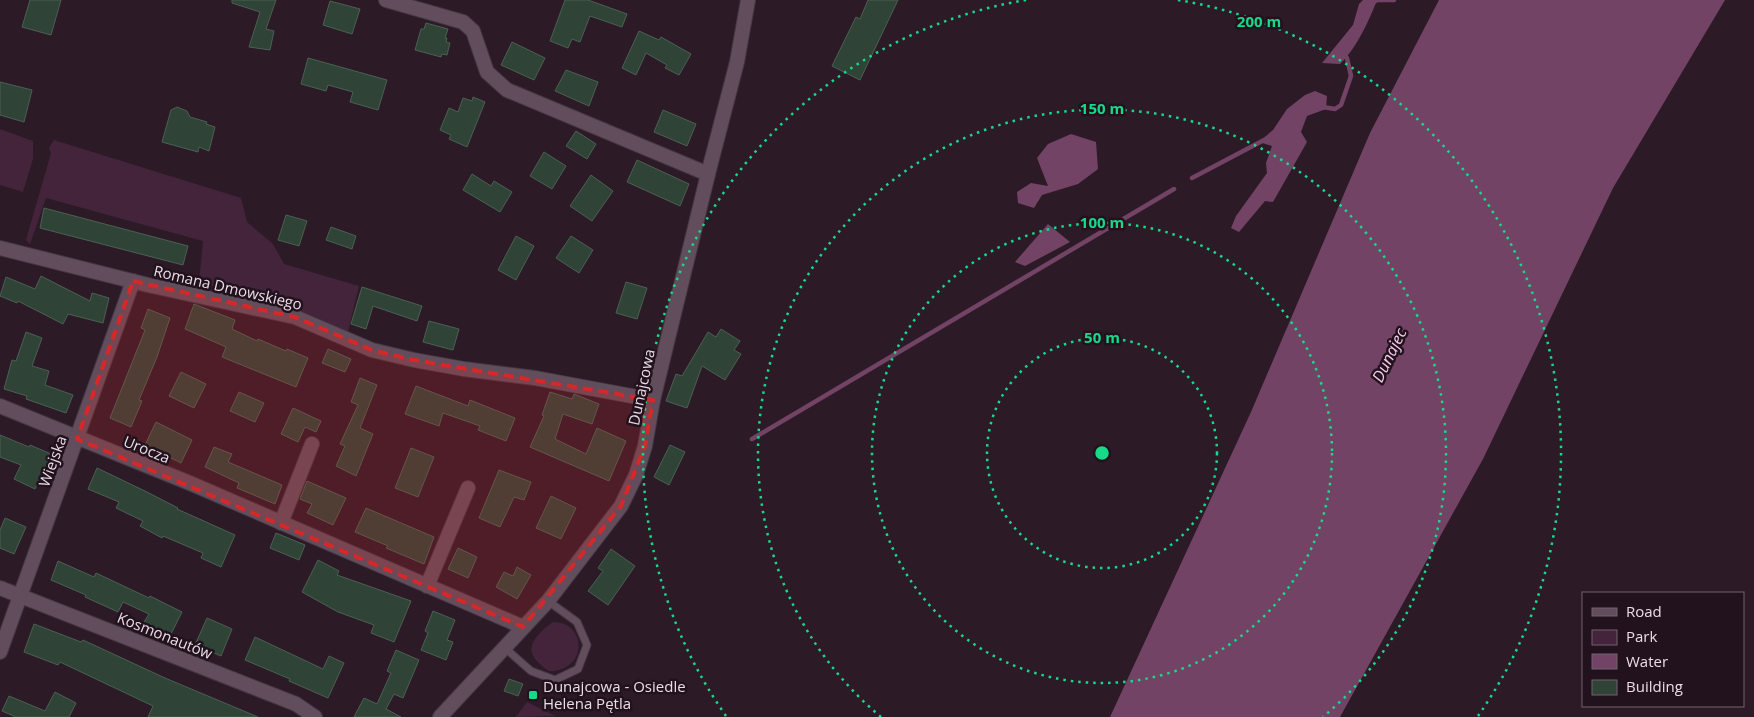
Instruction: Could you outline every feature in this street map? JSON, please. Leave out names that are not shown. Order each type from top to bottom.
[{"type":"street","points":[[386,0],[463,22],[473,31],[487,72],[507,90],[708,174]]},
{"type":"street","name":"Dunajcowa","points":[[440,717],[548,601],[621,506],[636,475],[646,446],[654,400],[737,62],[748,0]]},
{"type":"street","name":"Romana Dmowskiego","points":[[0,248],[134,281],[295,317],[372,350],[414,360],[464,369],[535,378],[654,400]]},
{"type":"street","name":"Wiejska","points":[[0,652],[134,281]]},
{"type":"street","name":"Urocza","points":[[0,406],[77,439],[192,484],[523,627]]},
{"type":"street","points":[[281,523],[312,444]]},
{"type":"street","points":[[427,586],[468,488]]},
{"type":"street","name":"Kosmonautów","points":[[0,588],[296,704],[315,717]]},
{"type":"lane","points":[[505,648],[531,671],[555,680],[578,669],[587,645],[576,622],[548,601]]},
{"type":"highlighted area","points":[[133,281],[295,317],[372,350],[414,360],[653,400],[645,446],[621,506],[523,627],[77,439]]},
{"type":"green space","points":[[0,129],[33,141],[33,159],[23,192],[0,185]]},
{"type":"green space","points":[[54,140],[241,198],[247,222],[273,244],[284,264],[359,286],[348,332],[293,308],[199,283],[203,241],[46,198],[30,244],[26,240],[51,153],[49,148]]},
{"type":"green space","points":[[553,622],[562,623],[570,627],[578,640],[579,648],[577,656],[572,663],[556,671],[549,671],[534,658],[532,647],[537,636]]},
{"type":"green space","points":[[527,702],[555,716],[516,717]]},
{"type":"water","points":[[1363,0],[1377,0],[1357,43],[1340,64],[1322,63],[1353,25],[1359,4]]},
{"type":"water","name":"Dunajec","points":[[1439,0],[1725,0],[1613,188],[1483,459],[1340,717],[1110,717],[1251,412],[1370,133]]},
{"type":"water","points":[[1315,91],[1327,96],[1326,109],[1307,116],[1301,132],[1307,142],[1273,202],[1265,201],[1239,232],[1231,228],[1236,216],[1267,173],[1266,163],[1272,146],[1259,142],[1273,130],[1287,109],[1305,95]]},
{"type":"water","points":[[1071,134],[1096,142],[1098,169],[1078,184],[1042,195],[1034,208],[1018,203],[1017,192],[1031,183],[1048,186],[1037,158],[1048,144]]},
{"type":"water","points":[[1048,224],[1070,242],[1025,266],[1015,262]]},
{"type":"building","points":[[30,0],[61,0],[51,35],[22,27]]},
{"type":"building","points":[[232,0],[276,0],[266,29],[274,31],[270,50],[249,47],[260,12],[232,3]]},
{"type":"building","points":[[565,0],[588,0],[627,14],[622,27],[590,16],[580,42],[572,39],[568,48],[550,41]]},
{"type":"building","points":[[868,0],[898,0],[860,80],[832,66],[856,17],[860,19]]},
{"type":"building","points":[[330,1],[360,9],[352,34],[323,25]]},
{"type":"building","points":[[426,23],[448,29],[445,38],[447,38],[446,42],[450,43],[447,55],[442,54],[441,57],[415,50],[421,29],[424,29]]},
{"type":"building","points":[[639,31],[659,40],[661,37],[691,54],[679,75],[665,68],[667,65],[646,53],[636,75],[622,68]]},
{"type":"building","points":[[512,42],[545,58],[534,80],[501,65]]},
{"type":"building","points":[[308,58],[387,80],[378,110],[350,102],[353,92],[328,85],[326,91],[301,84]]},
{"type":"building","points":[[566,70],[598,82],[589,106],[555,91]]},
{"type":"building","points":[[0,82],[32,90],[24,122],[0,115]]},
{"type":"building","points":[[473,97],[485,102],[467,147],[449,139],[451,135],[440,130],[449,108],[458,112],[463,98],[472,101]]},
{"type":"building","points":[[177,107],[187,111],[190,117],[207,122],[206,124],[215,127],[209,151],[199,147],[198,152],[162,142],[171,110]]},
{"type":"building","points":[[663,110],[696,124],[687,146],[654,132]]},
{"type":"building","points":[[576,131],[596,144],[587,159],[566,146]]},
{"type":"building","points":[[544,152],[566,166],[552,189],[530,176]]},
{"type":"building","points":[[637,160],[689,184],[680,206],[627,182]]},
{"type":"building","points":[[472,174],[491,186],[494,181],[512,192],[500,212],[463,190]]},
{"type":"building","points":[[591,175],[613,191],[592,221],[570,206]]},
{"type":"building","points":[[44,208],[188,246],[183,265],[40,228]]},
{"type":"building","points":[[286,215],[307,221],[299,246],[278,240]]},
{"type":"building","points":[[331,227],[356,236],[352,249],[326,240]]},
{"type":"building","points":[[516,236],[534,246],[516,280],[498,270]]},
{"type":"building","points":[[571,236],[593,250],[579,273],[556,258]]},
{"type":"building","points":[[41,276],[90,301],[92,293],[109,298],[103,323],[68,314],[63,324],[18,301],[17,303],[0,296],[6,277],[35,289]]},
{"type":"building","points":[[626,282],[647,288],[637,319],[616,313]]},
{"type":"building","points":[[362,287],[422,306],[417,321],[373,306],[366,329],[351,324]]},
{"type":"building","points":[[194,304],[235,320],[232,329],[257,341],[258,339],[308,358],[296,387],[222,357],[226,347],[185,329]]},
{"type":"building","points":[[148,309],[170,318],[157,357],[139,400],[142,401],[131,427],[110,418],[145,330],[141,328]]},
{"type":"building","points":[[429,321],[459,329],[453,350],[423,342]]},
{"type":"building","points":[[721,329],[740,341],[734,350],[741,354],[725,380],[702,366],[687,408],[666,401],[676,374],[682,376],[708,332],[716,337]]},
{"type":"building","points":[[26,332],[42,338],[32,366],[49,371],[45,385],[73,395],[66,413],[26,399],[27,396],[4,389],[12,360],[16,361]]},
{"type":"building","points":[[328,349],[351,359],[345,372],[322,363]]},
{"type":"building","points":[[181,372],[206,384],[194,408],[169,396]]},
{"type":"building","points":[[360,378],[377,385],[360,428],[373,434],[356,476],[336,466],[345,446],[340,444],[358,405],[351,402]]},
{"type":"building","points":[[416,386],[468,406],[470,400],[515,418],[506,441],[478,430],[480,426],[443,413],[439,426],[405,414]]},
{"type":"building","points":[[239,392],[264,403],[255,422],[230,411]]},
{"type":"building","points":[[550,392],[572,399],[574,394],[599,404],[592,424],[563,414],[555,439],[586,454],[597,428],[626,441],[609,481],[530,447],[544,416],[542,415]]},
{"type":"building","points":[[293,408],[321,421],[316,432],[305,427],[298,442],[281,434]]},
{"type":"building","points":[[156,422],[192,440],[181,463],[145,445]]},
{"type":"building","points":[[0,435],[51,454],[35,489],[14,479],[21,465],[0,457]]},
{"type":"building","points":[[670,445],[685,452],[669,485],[654,477]]},
{"type":"building","points":[[214,447],[232,454],[228,462],[282,485],[275,504],[237,488],[239,483],[205,467]]},
{"type":"building","points":[[411,448],[434,457],[418,497],[395,488]]},
{"type":"building","points":[[97,468],[177,509],[235,535],[221,567],[201,558],[203,553],[163,536],[162,538],[140,526],[143,521],[116,508],[119,502],[88,489]]},
{"type":"building","points":[[499,470],[531,482],[524,500],[514,497],[500,527],[479,518]]},
{"type":"building","points":[[307,481],[346,498],[333,525],[307,513],[312,504],[300,499]]},
{"type":"building","points":[[551,496],[576,508],[561,539],[536,528]]},
{"type":"building","points":[[366,508],[434,537],[424,564],[355,532]]},
{"type":"building","points":[[5,518],[26,527],[14,554],[0,548],[0,530]]},
{"type":"building","points":[[276,533],[305,545],[299,560],[270,548]]},
{"type":"building","points":[[458,548],[477,557],[468,578],[448,569]]},
{"type":"building","points":[[611,549],[635,566],[608,605],[588,591],[603,571],[598,568]]},
{"type":"building","points":[[318,560],[339,571],[337,575],[411,601],[394,642],[371,633],[374,625],[338,612],[302,592]]},
{"type":"building","points":[[58,561],[94,577],[96,573],[182,612],[169,638],[143,624],[149,614],[123,602],[118,612],[85,597],[86,595],[51,580]]},
{"type":"building","points":[[517,567],[531,575],[517,599],[496,587],[504,572],[513,576]]},
{"type":"building","points":[[433,611],[455,620],[447,640],[453,642],[446,660],[421,650],[428,633],[425,631]]},
{"type":"building","points":[[207,618],[232,629],[221,656],[195,645]]},
{"type":"building","points":[[34,624],[81,642],[83,640],[165,678],[258,717],[148,717],[153,706],[60,662],[58,665],[24,652]]},
{"type":"building","points":[[255,637],[323,669],[329,656],[344,663],[328,698],[245,660]]},
{"type":"building","points":[[396,650],[419,660],[403,698],[394,694],[386,709],[401,717],[354,717],[364,698],[377,704],[391,673],[387,671]]},
{"type":"building","points":[[509,679],[523,684],[518,696],[504,691]]},
{"type":"building","points":[[55,692],[76,703],[69,717],[16,717],[2,711],[9,696],[45,711]]},
{"type":"waterway","points":[[1372,3],[1377,0],[1394,0]]},
{"type":"waterway","points":[[1323,107],[1335,109],[1341,105],[1351,76],[1347,58],[1344,54]]},
{"type":"waterway","points":[[1192,178],[1264,140]]},
{"type":"waterway","points":[[752,439],[1174,189]]},
{"type":"place","name":"Dunajcowa - Osiedle Helena Pętla","points":[[533,695]]}]
